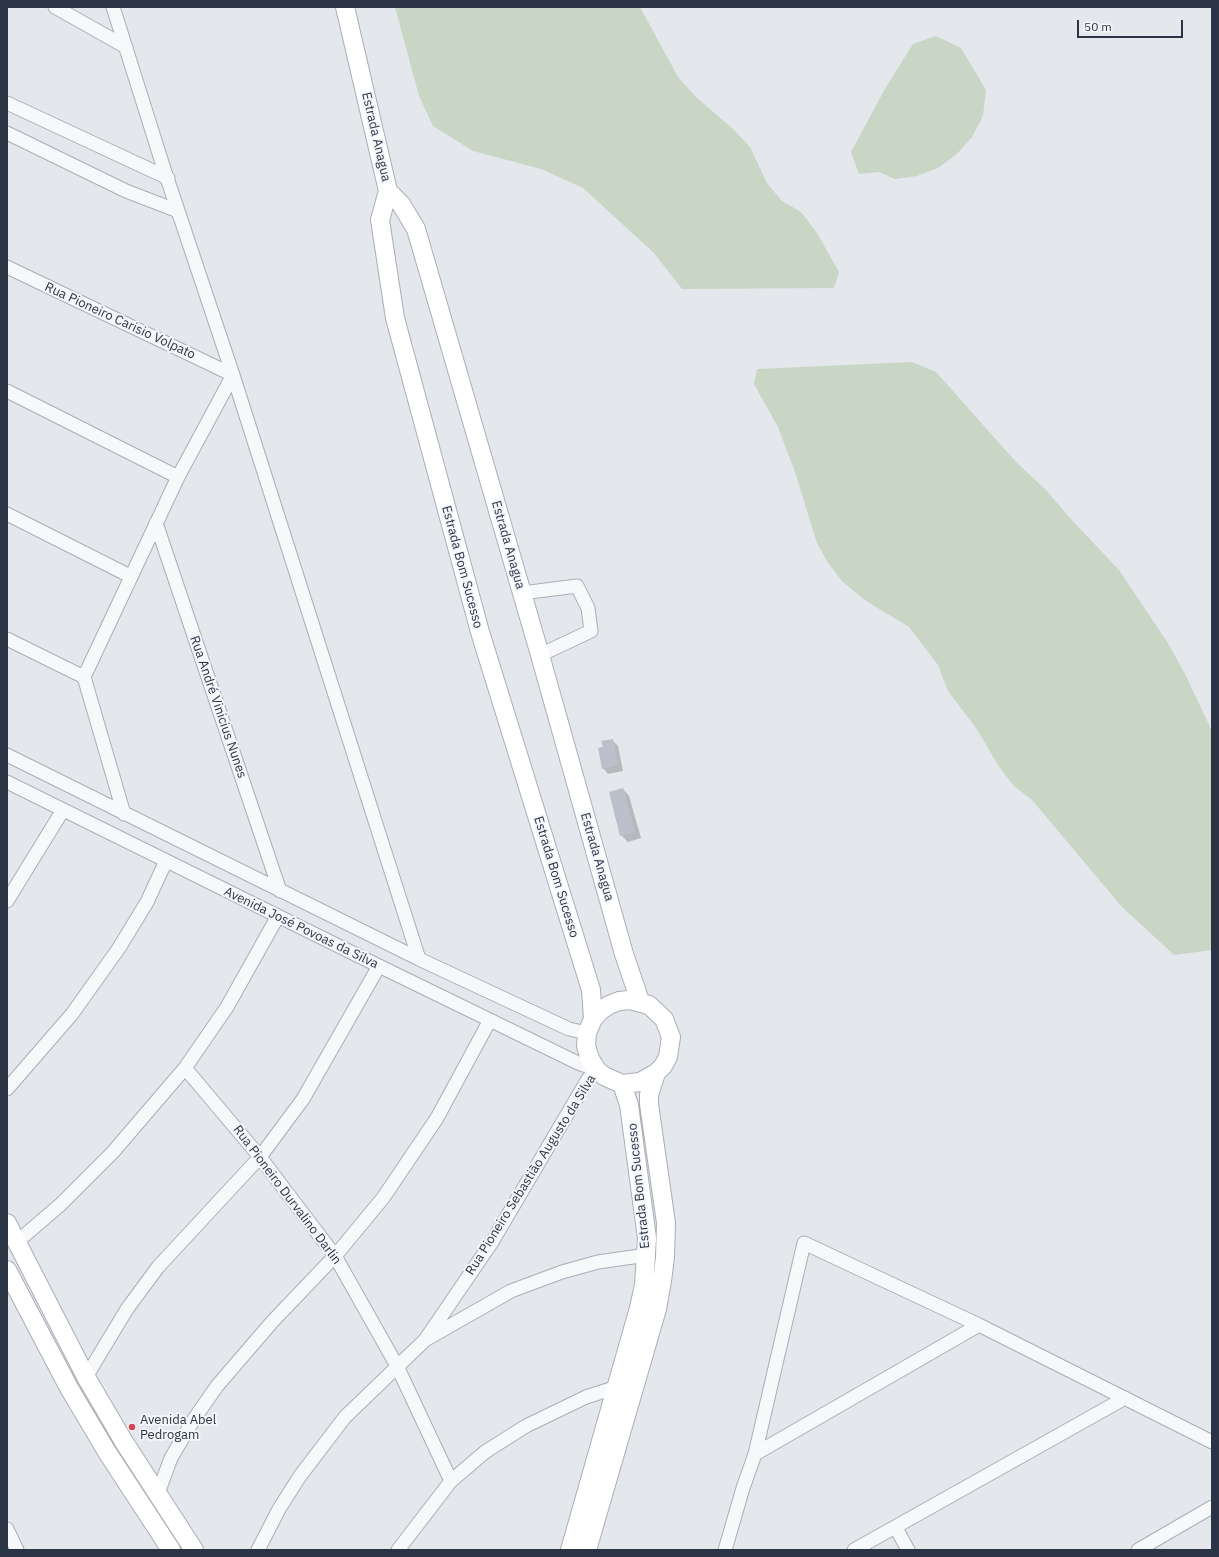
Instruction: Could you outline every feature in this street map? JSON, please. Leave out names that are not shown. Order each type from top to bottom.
[{"type":"main road","name":"Estrada Anagua","points":[[345,7],[388,191],[401,204],[416,229],[540,655],[624,954],[640,1001]]},
{"type":"main road","name":"Estrada Bom Sucesso","points":[[388,191],[380,220],[395,318],[480,632],[591,990],[590,1026],[586,1046],[590,1059],[597,1070],[612,1081],[622,1084],[630,1105],[637,1153],[647,1238],[644,1285],[617,1387],[570,1550]]},
{"type":"main road","points":[[590,1026],[600,1011],[609,1005],[630,1000],[640,1001],[650,1005],[661,1015],[671,1037],[668,1057],[656,1074],[640,1082],[622,1084]]},
{"type":"main road","name":"Estrada Bom Sucesso","points":[[586,1550],[657,1309],[662,1281],[665,1257],[666,1223],[649,1095],[656,1074]]},
{"type":"main road","points":[[637,1153],[655,1149]]},
{"type":"main road","points":[[7,1223],[18,1241],[86,1377],[124,1442],[194,1550]]},
{"type":"main road","points":[[7,1270],[69,1388],[107,1452],[171,1550]]},
{"type":"main road","points":[[28,1311],[49,1302]]},
{"type":"main road","points":[[107,1452],[117,1450],[124,1442]]},
{"type":"street","points":[[55,7],[126,47]]},
{"type":"street","points":[[113,7],[178,211],[233,375],[419,959]]},
{"type":"street","points":[[7,103],[168,178]]},
{"type":"street","points":[[7,133],[126,191],[178,211]]},
{"type":"street","name":"Rua Pioneiro Carisio Volpato","points":[[7,267],[233,375]]},
{"type":"street","points":[[124,814],[84,678],[130,576],[178,477],[233,375]]},
{"type":"street","points":[[7,391],[178,477]]},
{"type":"street","points":[[7,514],[130,576]]},
{"type":"street","name":"Rua André Vinicius Nunes","points":[[156,523],[280,891]]},
{"type":"street","points":[[522,594],[577,586],[588,608],[592,630],[540,655]]},
{"type":"street","points":[[7,639],[84,678]]},
{"type":"street","name":"Avenida José Povoas da Silva","points":[[7,755],[419,959],[569,1029],[590,1026]]},
{"type":"street","name":"Avenida José Povoas da Silva","points":[[7,782],[379,966],[597,1070]]},
{"type":"street","points":[[7,901],[63,810]]},
{"type":"street","points":[[7,1089],[72,1014],[119,948],[147,902],[166,860]]},
{"type":"street","points":[[18,1241],[60,1205],[113,1152],[185,1068],[227,1007],[278,916]]},
{"type":"street","points":[[86,1377],[127,1309],[158,1267],[260,1157],[303,1099],[379,966]]},
{"type":"street","points":[[158,1496],[171,1458],[194,1419],[217,1386],[272,1322],[336,1256],[383,1198],[437,1118],[490,1020]]},
{"type":"street","name":"Rua Pioneiro Durvalino Darlin","points":[[185,1068],[260,1157],[336,1256],[397,1366],[451,1481]]},
{"type":"street","name":"Rua Pioneiro Sebastião Augusto da Silva","points":[[425,1340],[492,1242],[588,1079],[597,1070]]},
{"type":"street","points":[[725,1550],[742,1488],[755,1454],[804,1242],[979,1325],[1212,1442]]},
{"type":"street","points":[[258,1550],[279,1509],[305,1470],[345,1417],[425,1340],[468,1314],[512,1291],[562,1272],[598,1262],[647,1255]]},
{"type":"street","points":[[755,1454],[979,1325]]},
{"type":"street","points":[[398,1550],[451,1481],[485,1452],[526,1426],[586,1397],[617,1387]]},
{"type":"street","points":[[854,1550],[896,1528],[1125,1398]]},
{"type":"street","points":[[1138,1550],[1212,1507]]},
{"type":"street","points":[[896,1528],[908,1550]]},
{"type":"street","points":[[7,1529],[17,1550]]},
{"type":"green space","points":[[395,7],[640,7],[678,77],[696,97],[733,129],[750,147],[767,183],[782,201],[801,212],[817,233],[839,272],[834,288],[682,289],[654,253],[583,188],[541,169],[473,151],[433,126],[419,96]]},
{"type":"green space","points":[[936,36],[961,48],[986,90],[983,116],[972,137],[957,154],[938,168],[917,176],[895,179],[879,172],[859,174],[851,152],[886,87],[913,44]]},
{"type":"green space","points":[[912,362],[936,372],[1016,462],[1046,490],[1119,570],[1168,643],[1185,674],[1212,731],[1212,950],[1174,955],[1122,907],[1032,800],[1014,786],[1000,768],[976,728],[948,691],[938,665],[909,627],[866,601],[843,582],[828,563],[817,543],[795,472],[778,427],[754,384],[757,369]]},
{"type":"building","points":[[613,739],[618,765],[602,769],[598,748],[603,747],[601,741]]},
{"type":"building","points":[[623,788],[635,832],[620,836],[609,792]]},
{"type":"place","name":"Avenida Abel Pedrogam","points":[[132,1427]]}]
